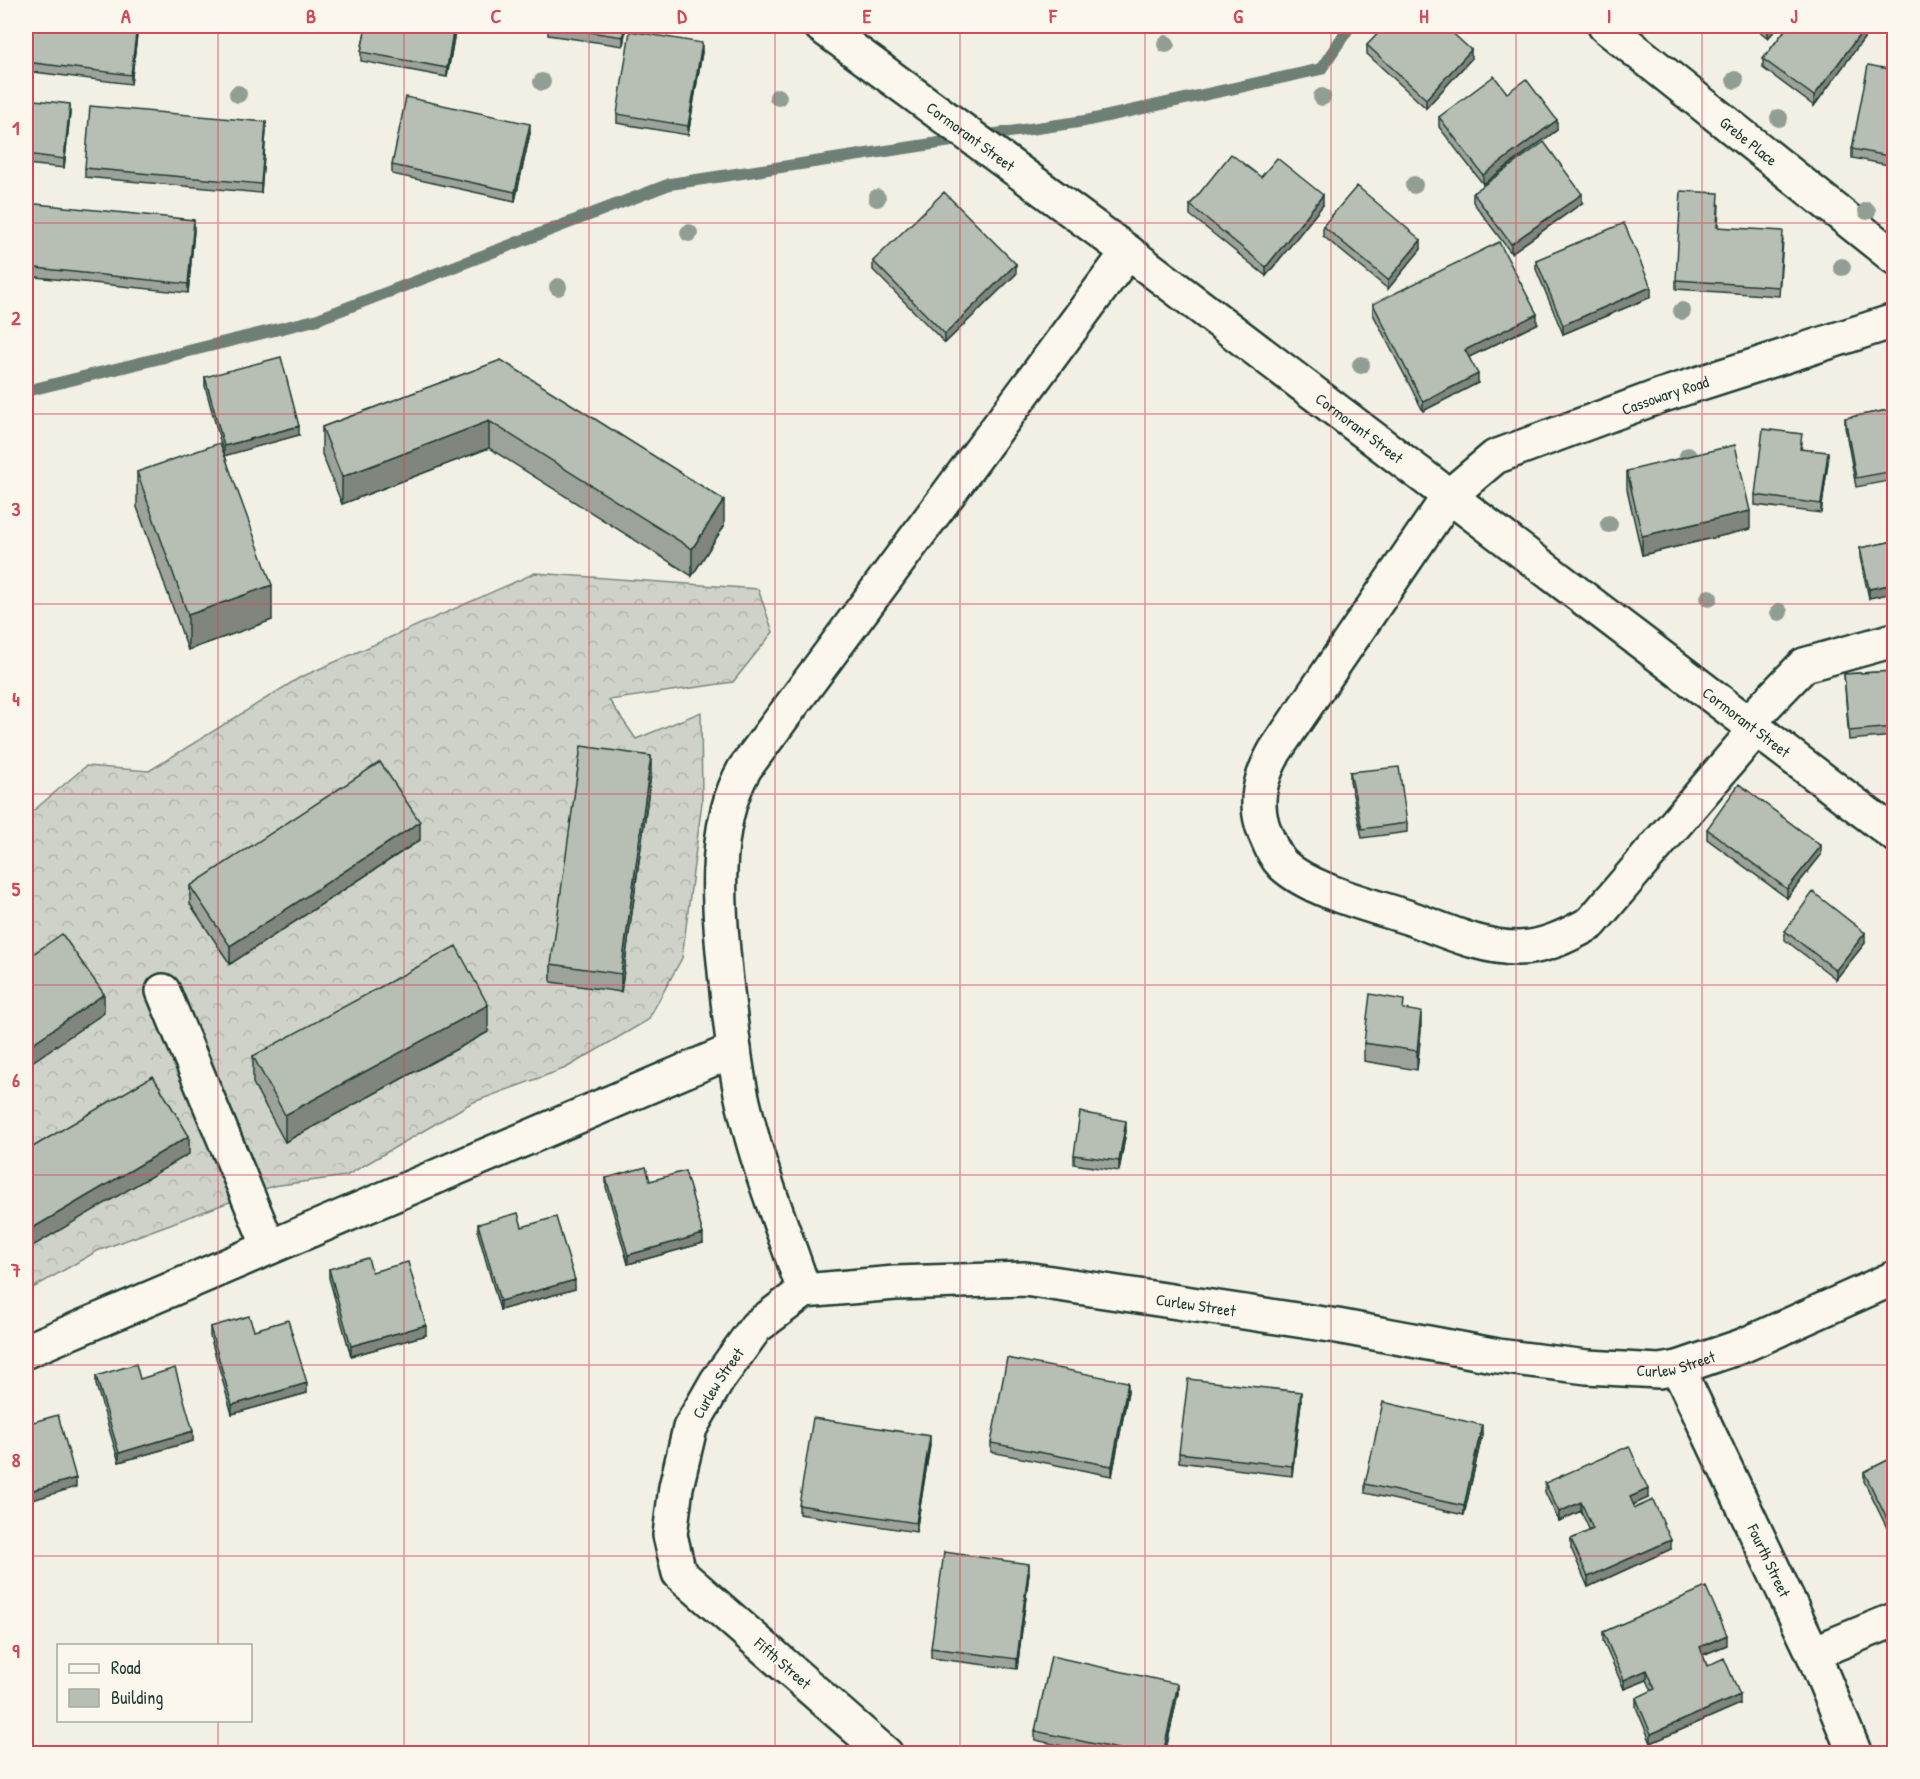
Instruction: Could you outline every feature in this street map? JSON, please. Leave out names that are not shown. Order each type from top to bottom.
[{"type":"street","name":"Cormorant Street","points":[[821,26],[1128,252],[1894,834]]},
{"type":"street","name":"Grebe Place","points":[[1605,26],[1894,257]]},
{"type":"street","points":[[804,1291],[746,1114],[734,1050],[720,925],[725,830],[734,787],[745,768],[1128,252]]},
{"type":"street","name":"Cassowary Road","points":[[1894,321],[1660,396],[1495,457],[1449,496],[1275,751],[1264,772],[1258,799],[1261,822],[1274,854],[1298,876],[1347,898],[1458,936],[1519,948],[1565,937],[1591,923],[1804,665],[1894,640]]},
{"type":"street","points":[[163,991],[269,1247]]},
{"type":"street","points":[[26,1351],[734,1050]]},
{"type":"street","name":"Curlew Street","points":[[679,1573],[670,1535],[676,1487],[690,1428],[717,1381],[756,1327],[804,1291],[895,1283],[1025,1279],[1337,1326],[1498,1356],[1640,1371],[1678,1368],[1742,1346],[1894,1278]]},
{"type":"street","name":"Fourth Street","points":[[1678,1368],[1813,1653],[1855,1754]]},
{"type":"street","name":"Fifth Street","points":[[679,1573],[886,1754]]},
{"type":"street","points":[[1813,1653],[1894,1620]]},
{"type":"green space","points":[[535,573],[758,589],[773,632],[733,682],[609,700],[636,739],[701,712],[702,802],[682,958],[648,1020],[566,1068],[471,1103],[346,1176],[273,1186],[97,1251],[26,1292],[26,817],[86,766],[149,771],[299,678]]},
{"type":"building","points":[[26,26],[137,26],[131,75],[26,62]]},
{"type":"building","points":[[366,26],[454,26],[447,68],[361,52]]},
{"type":"building","points":[[548,26],[624,26],[623,37]]},
{"type":"building","points":[[1385,26],[1424,26],[1428,29],[1431,26],[1445,26],[1471,50],[1426,99],[1367,45]]},
{"type":"building","points":[[1788,26],[1866,26],[1814,96],[1763,59]]},
{"type":"building","points":[[630,31],[702,43],[688,126],[617,114]]},
{"type":"building","points":[[1868,65],[1894,70],[1894,157],[1852,149]]},
{"type":"building","points":[[1494,76],[1507,93],[1526,79],[1557,120],[1483,175],[1439,117]]},
{"type":"building","points":[[406,97],[530,124],[515,192],[392,165]]},
{"type":"building","points":[[26,99],[70,104],[64,159],[26,154]]},
{"type":"building","points":[[90,106],[266,122],[261,184],[85,168]]},
{"type":"building","points":[[1544,142],[1582,194],[1511,244],[1473,193]]},
{"type":"building","points":[[1231,154],[1261,177],[1277,158],[1323,195],[1266,267],[1190,205]]},
{"type":"building","points":[[1357,186],[1421,240],[1388,280],[1323,226]]},
{"type":"building","points":[[1681,191],[1719,193],[1717,227],[1783,231],[1779,287],[1676,280]]},
{"type":"building","points":[[944,192],[1016,264],[945,334],[873,261]]},
{"type":"building","points":[[26,203],[194,220],[188,284],[26,267]]},
{"type":"building","points":[[1624,223],[1651,287],[1563,325],[1536,260]]},
{"type":"building","points":[[1499,242],[1537,314],[1465,350],[1478,374],[1423,402],[1373,304]]},
{"type":"building","points":[[281,357],[299,426],[224,446],[205,377]]},
{"type":"building","points":[[501,360],[724,500],[692,549],[489,421],[342,477],[322,427]]},
{"type":"building","points":[[1894,409],[1894,471],[1856,478],[1845,418]]},
{"type":"building","points":[[1763,429],[1802,434],[1800,449],[1828,452],[1821,504],[1755,495]]},
{"type":"building","points":[[220,443],[272,585],[188,615],[137,472]]},
{"type":"building","points":[[1735,445],[1750,511],[1642,536],[1627,471]]},
{"type":"building","points":[[1894,541],[1894,584],[1869,589],[1860,548]]},
{"type":"building","points":[[1894,671],[1894,727],[1849,731],[1844,674]]},
{"type":"building","points":[[581,746],[651,756],[621,974],[551,964]]},
{"type":"building","points":[[380,762],[420,822],[230,946],[190,886]]},
{"type":"building","points":[[1399,767],[1407,823],[1362,829],[1350,772]]},
{"type":"building","points":[[1739,784],[1821,846],[1787,889],[1707,829]]},
{"type":"building","points":[[1813,892],[1865,933],[1836,970],[1785,931]]},
{"type":"building","points":[[62,934],[104,994],[26,1048],[26,959]]},
{"type":"building","points":[[456,946],[488,1005],[285,1115],[253,1056]]},
{"type":"building","points":[[1370,994],[1404,1000],[1403,1009],[1421,1012],[1417,1051],[1364,1043]]},
{"type":"building","points":[[153,1076],[189,1136],[26,1232],[26,1151]]},
{"type":"building","points":[[1080,1112],[1126,1121],[1119,1161],[1074,1155]]},
{"type":"building","points":[[646,1167],[650,1181],[685,1171],[703,1234],[628,1255],[606,1178]]},
{"type":"building","points":[[518,1213],[522,1227],[556,1217],[575,1280],[500,1301],[478,1224]]},
{"type":"building","points":[[368,1258],[372,1272],[408,1262],[426,1325],[351,1346],[329,1269]]},
{"type":"building","points":[[249,1316],[254,1330],[288,1320],[307,1383],[232,1405],[210,1327]]},
{"type":"building","points":[[1007,1358],[1128,1382],[1112,1466],[991,1443]]},
{"type":"building","points":[[136,1364],[140,1379],[175,1368],[193,1431],[119,1453],[96,1376]]},
{"type":"building","points":[[1188,1379],[1301,1392],[1292,1466],[1179,1453]]},
{"type":"building","points":[[1383,1402],[1482,1425],[1464,1506],[1365,1484]]},
{"type":"building","points":[[58,1415],[76,1478],[26,1492],[26,1424]]},
{"type":"building","points":[[813,1418],[930,1436],[916,1523],[799,1505]]},
{"type":"building","points":[[1629,1446],[1648,1489],[1630,1497],[1635,1508],[1653,1500],[1671,1540],[1588,1577],[1571,1539],[1593,1529],[1581,1502],[1559,1512],[1545,1483]]},
{"type":"building","points":[[1894,1457],[1894,1520],[1889,1523],[1864,1472]]},
{"type":"building","points":[[944,1552],[1029,1564],[1017,1659],[931,1648]]},
{"type":"building","points":[[1706,1587],[1727,1635],[1700,1647],[1707,1666],[1724,1658],[1740,1695],[1651,1734],[1636,1698],[1655,1689],[1647,1670],[1624,1680],[1603,1632]]},
{"type":"building","points":[[1051,1656],[1178,1684],[1163,1754],[1141,1754],[1035,1731]]},
{"type":"waterway","points":[[982,136],[1085,121],[1321,69],[1350,26]]},
{"type":"waterway","points":[[26,391],[315,320],[670,184],[965,139]]}]
